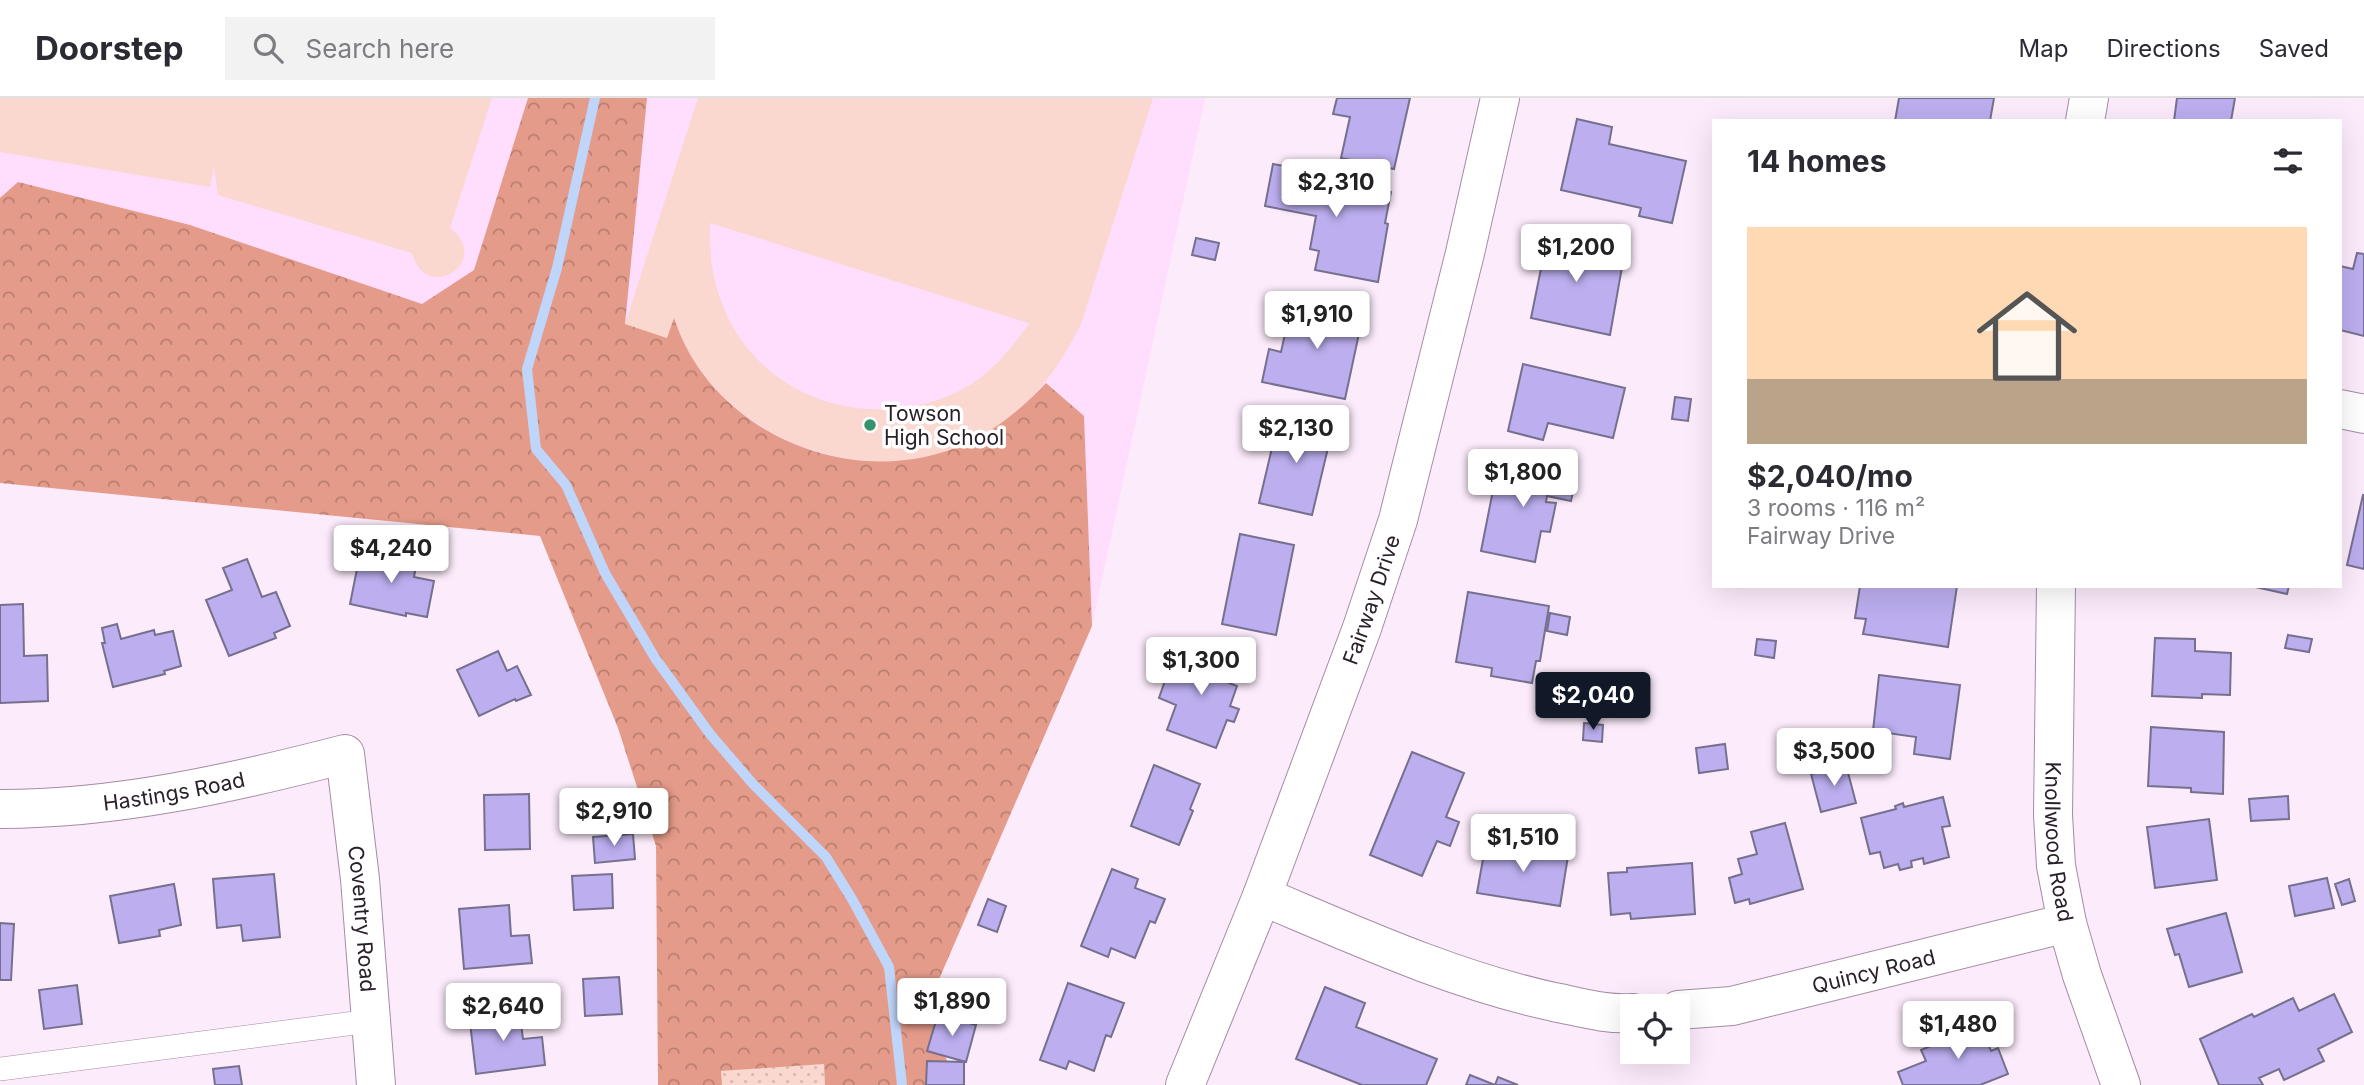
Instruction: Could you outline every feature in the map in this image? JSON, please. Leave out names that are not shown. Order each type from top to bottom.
[{"type":"street","name":"Fairway Drive","points":[[1185,1085],[1262,896],[1362,628],[1398,520],[1465,253],[1500,98]]},
{"type":"street","points":[[2085,119],[2090,98]]},
{"type":"street","points":[[2342,408],[2364,414]]},
{"type":"street","name":"Knollwood Road","points":[[2056,588],[2053,815],[2056,866],[2067,923],[2098,1023],[2121,1085]]},
{"type":"street","name":"Hastings Road","points":[[0,809],[43,809],[156,795],[245,780],[345,754]]},
{"type":"street","name":"Coventry Road","points":[[345,754],[360,879],[376,1085]]},
{"type":"street","points":[[1262,896],[1385,948],[1516,993],[1620,1014]]},
{"type":"street","name":"Quincy Road","points":[[1690,1009],[1732,1006],[2067,923]]},
{"type":"lane","points":[[0,1069],[370,1021]]},
{"type":"shaded area","name":"Towson High School","points":[[0,98],[1205,98],[1092,626],[18,182],[0,224]]},
{"type":"shaded area","points":[[0,98],[492,98],[450,228],[461,240],[464,253],[461,264],[442,277],[430,276],[420,268],[412,253],[218,195],[214,166],[210,187],[0,152]]},
{"type":"shaded area","points":[[698,98],[1153,98],[1081,324],[1073,339],[1046,381],[1011,417],[953,449],[906,460],[858,460],[810,449],[766,429],[727,401],[696,364],[674,319],[668,338],[625,324]],"holes":[[[710,223],[1028,323],[1009,349],[987,372],[970,385],[936,401],[900,408],[864,409],[828,402],[795,388],[765,367],[741,340],[716,286]]]},
{"type":"shaded area","points":[[824,1064],[825,1085],[722,1085],[721,1071]]},
{"type":"green space","points":[[528,98],[647,98],[625,324],[667,338],[674,318],[693,359],[720,394],[754,422],[793,444],[836,457],[880,461],[924,457],[967,443],[1010,417],[1046,383],[1084,416],[1092,626],[927,1007],[956,1085],[658,1085],[656,846],[618,728],[540,536],[0,483],[0,198],[18,182],[190,225],[422,304],[474,270]]},
{"type":"building","points":[[1337,98],[1410,98],[1394,169],[1341,158],[1350,117],[1333,114]]},
{"type":"building","points":[[1899,98],[1994,98],[1990,119],[1895,119]]},
{"type":"building","points":[[2177,98],[2235,98],[2231,119],[2174,119]]},
{"type":"building","points":[[1577,119],[1612,127],[1609,144],[1686,161],[1672,223],[1639,216],[1641,208],[1561,190]]},
{"type":"building","points":[[1273,164],[1344,177],[1343,183],[1391,192],[1378,282],[1315,270],[1319,251],[1310,249],[1316,216],[1265,206]]},
{"type":"building","points":[[1549,229],[1603,240],[1598,262],[1622,267],[1610,335],[1531,318]]},
{"type":"building","points":[[1196,238],[1219,243],[1215,260],[1192,255]]},
{"type":"building","points":[[2357,253],[2364,254],[2364,336],[2342,330],[2342,266],[2353,269]]},
{"type":"building","points":[[1311,299],[1364,310],[1345,399],[1262,382],[1269,349],[1281,352],[1288,320],[1305,324]]},
{"type":"building","points":[[1523,364],[1625,388],[1613,438],[1548,423],[1543,440],[1508,431]]},
{"type":"building","points":[[1675,397],[1691,399],[1688,421],[1672,419]]},
{"type":"building","points":[[1280,414],[1333,427],[1312,515],[1259,503]]},
{"type":"building","points":[[1499,460],[1576,475],[1571,501],[1547,496],[1546,502],[1556,503],[1550,532],[1541,531],[1535,562],[1481,551]]},
{"type":"building","points":[[2364,495],[2364,569],[2347,565]]},
{"type":"building","points":[[1240,534],[1294,545],[1276,635],[1222,624]]},
{"type":"building","points":[[361,549],[417,561],[414,577],[434,581],[427,617],[406,613],[406,616],[350,604]]},
{"type":"building","points":[[247,559],[262,597],[276,592],[290,626],[274,633],[276,638],[229,656],[206,600],[232,590],[223,568]]},
{"type":"building","points":[[1860,588],[1957,588],[1948,647],[1863,634],[1866,619],[1855,618]]},
{"type":"building","points":[[2260,588],[2288,588],[2287,594]]},
{"type":"building","points":[[1468,592],[1549,606],[1540,661],[1536,661],[1532,683],[1491,676],[1492,668],[1456,662]]},
{"type":"building","points":[[23,604],[24,656],[47,655],[48,701],[0,703],[0,605]]},
{"type":"building","points":[[1550,613],[1570,617],[1567,635],[1547,631]]},
{"type":"building","points":[[117,624],[121,639],[154,630],[155,635],[173,631],[181,666],[164,671],[165,674],[113,687],[102,643],[105,643],[102,628]]},
{"type":"building","points":[[2288,635],[2312,639],[2309,652],[2285,648]]},
{"type":"building","points":[[2155,638],[2195,639],[2195,651],[2231,653],[2230,695],[2202,694],[2202,698],[2152,696]]},
{"type":"building","points":[[1757,639],[1776,641],[1774,658],[1755,655]]},
{"type":"building","points":[[1189,647],[1237,663],[1229,683],[1237,686],[1230,706],[1239,709],[1234,722],[1227,720],[1216,748],[1167,730],[1176,705],[1159,698],[1170,666],[1181,670]]},
{"type":"building","points":[[498,651],[507,671],[517,666],[531,695],[516,701],[515,699],[479,716],[457,670]]},
{"type":"building","points":[[1879,675],[1960,685],[1950,759],[1914,754],[1916,737],[1873,731]]},
{"type":"building","points":[[1584,723],[1603,725],[1602,742],[1583,740]]},
{"type":"building","points":[[2151,727],[2224,732],[2223,794],[2191,792],[2191,788],[2148,786]]},
{"type":"building","points":[[1725,744],[1728,769],[1699,773],[1696,748]]},
{"type":"building","points":[[1412,752],[1464,773],[1446,817],[1459,822],[1450,846],[1437,841],[1422,876],[1370,855]]},
{"type":"building","points":[[1154,765],[1200,784],[1190,809],[1193,811],[1179,845],[1131,826]]},
{"type":"building","points":[[1846,765],[1856,803],[1821,812],[1811,774]]},
{"type":"building","points":[[529,794],[530,849],[485,850],[484,795]]},
{"type":"building","points":[[2288,796],[2289,819],[2251,821],[2249,799]]},
{"type":"building","points":[[1943,797],[1950,826],[1942,827],[1949,857],[1924,864],[1923,858],[1911,861],[1912,867],[1900,870],[1898,864],[1884,868],[1880,852],[1870,854],[1861,818],[1896,809],[1895,806],[1903,803],[1904,807]]},
{"type":"building","points":[[2209,819],[2217,880],[2155,888],[2147,827]]},
{"type":"building","points":[[1785,823],[1803,889],[1750,904],[1749,899],[1735,903],[1729,878],[1742,874],[1738,859],[1757,854],[1751,832]]},
{"type":"building","points":[[633,834],[635,859],[595,863],[593,837]]},
{"type":"building","points":[[1486,842],[1568,856],[1560,906],[1477,893]]},
{"type":"building","points":[[1692,863],[1695,914],[1631,919],[1630,913],[1611,915],[1608,873],[1627,872],[1627,868]]},
{"type":"building","points":[[1112,869],[1138,879],[1135,888],[1165,899],[1155,923],[1150,921],[1135,958],[1111,948],[1108,957],[1081,946]]},
{"type":"building","points":[[274,874],[280,937],[243,941],[241,925],[217,928],[213,879]]},
{"type":"building","points":[[612,874],[613,908],[574,910],[572,876]]},
{"type":"building","points":[[2327,878],[2334,908],[2295,916],[2289,886]]},
{"type":"building","points":[[2349,879],[2355,901],[2342,905],[2335,884]]},
{"type":"building","points":[[174,884],[181,925],[159,930],[160,936],[119,943],[110,896]]},
{"type":"building","points":[[988,899],[1006,906],[997,932],[978,925]]},
{"type":"building","points":[[509,905],[511,936],[529,935],[532,963],[464,969],[459,909]]},
{"type":"building","points":[[2226,913],[2242,972],[2189,987],[2179,954],[2175,955],[2167,929]]},
{"type":"building","points":[[0,923],[14,924],[11,980],[0,980]]},
{"type":"building","points":[[619,977],[622,1014],[585,1016],[583,979]]},
{"type":"building","points":[[1068,983],[1124,1003],[1111,1037],[1106,1035],[1094,1071],[1069,1061],[1066,1069],[1040,1060]]},
{"type":"building","points":[[77,985],[82,1024],[44,1029],[39,990]]},
{"type":"building","points":[[1325,987],[1365,1003],[1356,1027],[1437,1059],[1426,1085],[1362,1085],[1296,1059]]},
{"type":"building","points":[[2334,994],[2352,1032],[2318,1049],[2324,1061],[2284,1080],[2279,1069],[2259,1078],[2263,1085],[2219,1085],[2200,1039],[2293,998],[2299,1011]]},
{"type":"building","points":[[519,1008],[523,1039],[542,1037],[545,1065],[476,1074],[469,1014]]},
{"type":"building","points":[[938,1014],[976,1025],[966,1062],[927,1051]]},
{"type":"building","points":[[1979,1020],[1991,1051],[1998,1048],[2008,1074],[1980,1085],[1903,1085],[1898,1072],[1926,1061],[1921,1050],[1955,1036],[1953,1031]]},
{"type":"building","points":[[927,1061],[964,1062],[964,1085],[926,1085]]},
{"type":"building","points":[[239,1066],[242,1085],[215,1085],[213,1069]]},
{"type":"building","points":[[1470,1075],[1495,1085],[1466,1085]]},
{"type":"building","points":[[1498,1077],[1518,1085],[1495,1085]]},
{"type":"waterway","points":[[595,98],[557,268],[527,369],[536,449],[566,485],[605,573],[655,658],[710,734],[753,784],[826,857],[852,899],[889,967],[902,1085]]},
{"type":"place","name":"Towson High School","points":[[870,425]]}]
